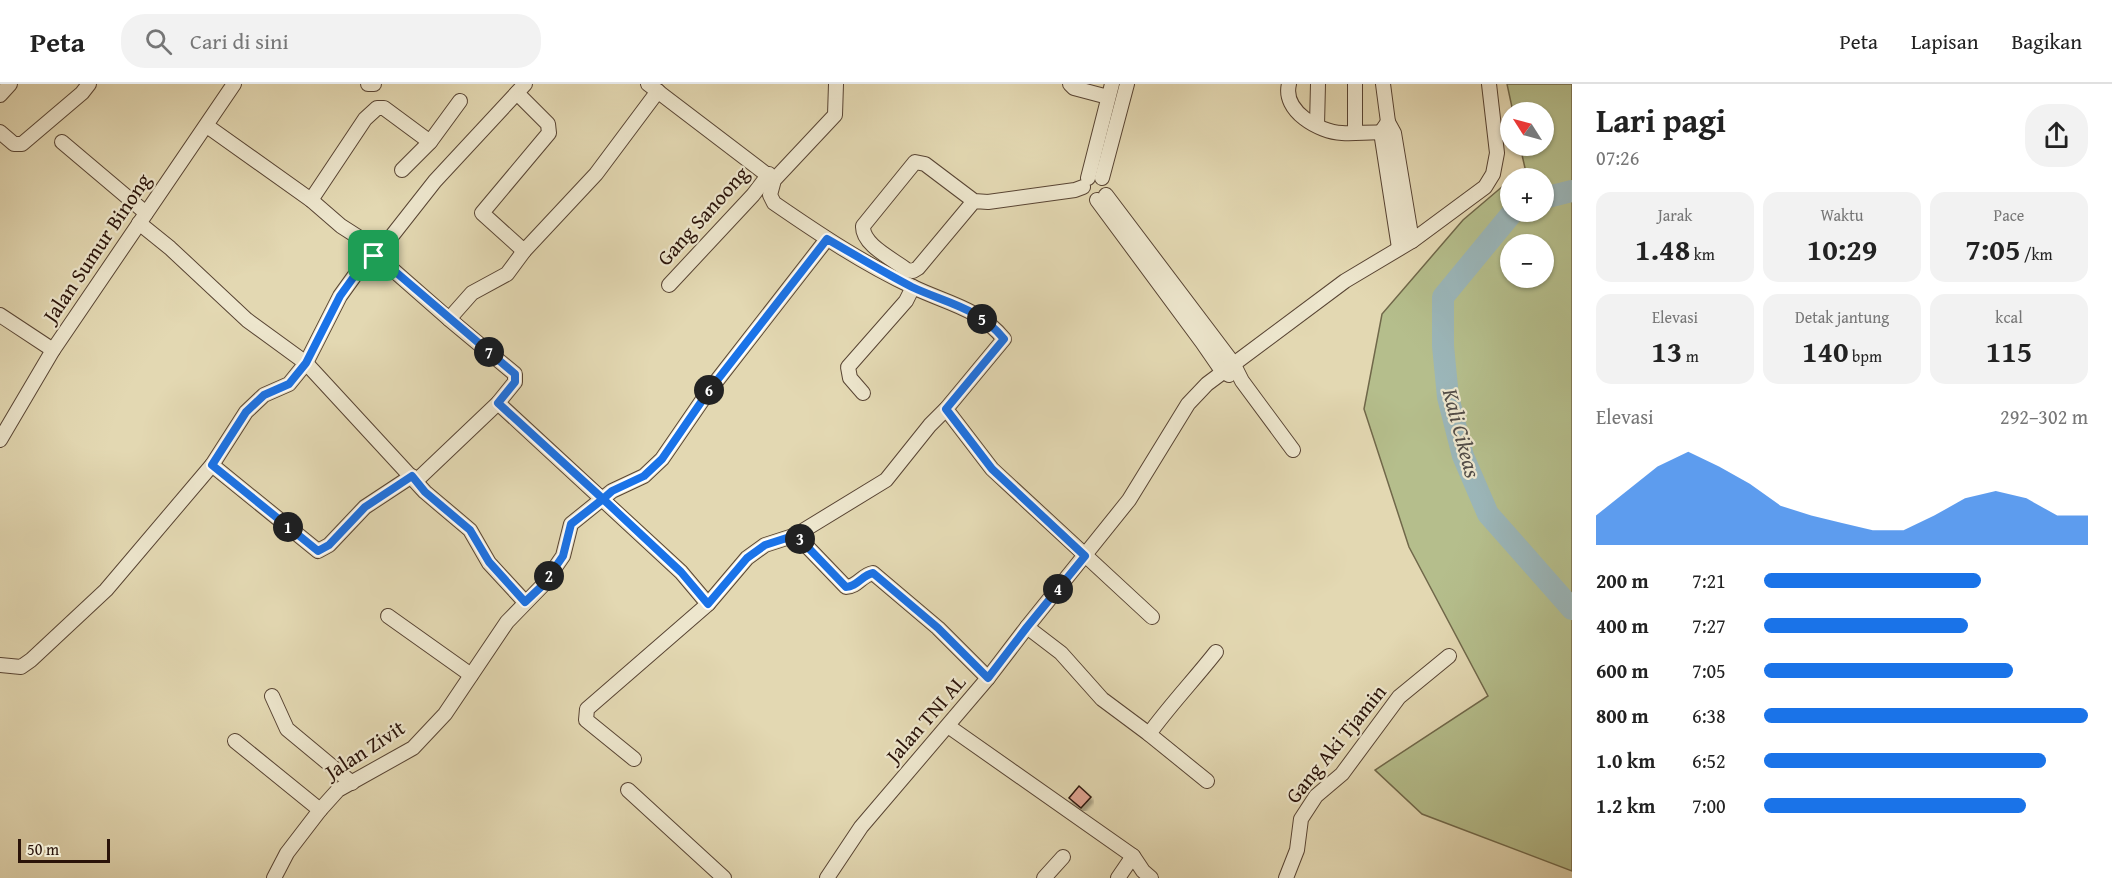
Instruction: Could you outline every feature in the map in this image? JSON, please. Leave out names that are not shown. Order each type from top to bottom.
[{"type":"street","points":[[0,95],[10,84]]},
{"type":"street","points":[[0,132],[14,144],[22,144],[89,84]]},
{"type":"street","name":"Jalan Sumur Binong","points":[[0,440],[53,350],[234,84]]},
{"type":"street","points":[[368,84],[374,84]]},
{"type":"street","name":"Gang Sanoong","points":[[669,285],[753,195],[835,115],[836,84]]},
{"type":"street","points":[[1070,84],[1074,88],[1110,90],[1086,185],[1091,200],[1101,198]]},
{"type":"street","points":[[1086,185],[1126,84]]},
{"type":"street","points":[[1289,84],[1287,92],[1296,111],[1317,125],[1340,133],[1388,129]]},
{"type":"street","points":[[1317,125],[1318,84]]},
{"type":"street","points":[[1355,84],[1356,132]]},
{"type":"street","points":[[1383,84],[1399,248]]},
{"type":"street","name":"Jalan TNI AL","points":[[827,878],[861,827],[988,678],[1129,500],[1188,404],[1227,367],[1345,281],[1412,241],[1485,187],[1493,174],[1497,153],[1490,84]]},
{"type":"street","points":[[449,319],[472,293],[507,274],[524,251],[596,174],[653,87],[771,177],[770,195],[774,203],[827,239],[913,287],[959,304],[994,326],[1004,339],[886,480],[796,535],[765,545],[747,558],[708,604],[587,709],[586,720],[634,759]]},
{"type":"street","points":[[0,664],[21,666],[31,660],[106,590],[212,465],[246,412],[264,395],[289,384],[306,363],[340,296],[363,264],[377,254],[435,181],[521,89],[548,124],[549,133],[482,213],[524,251]]},
{"type":"street","points":[[402,170],[430,142],[460,101]]},
{"type":"street","points":[[310,200],[365,119],[377,108],[384,108],[430,142]]},
{"type":"street","points":[[207,126],[310,200],[377,254],[449,319],[515,374],[515,382],[498,403],[414,479],[365,507],[329,545],[318,551],[212,465]]},
{"type":"street","points":[[1388,129],[1412,241]]},
{"type":"street","points":[[62,142],[247,320],[306,363],[425,492],[470,530],[489,562],[525,602]]},
{"type":"street","points":[[974,201],[913,271],[907,270],[870,242],[862,232],[863,226],[915,162],[925,164],[974,201],[988,202],[1086,185],[1107,184],[1101,198]]},
{"type":"street","points":[[1101,198],[1227,367],[1242,381],[1293,450]]},
{"type":"street","name":"Jalan Zivit","points":[[274,878],[287,853],[338,790],[413,748],[445,714],[507,622],[543,585],[563,556],[571,524],[612,491],[644,476],[662,459],[708,392],[827,239]]},
{"type":"street","points":[[863,393],[850,378],[848,367],[906,301],[913,287]]},
{"type":"street","points":[[0,315],[53,350]]},
{"type":"street","points":[[498,403],[681,572],[708,604]]},
{"type":"street","points":[[946,409],[992,469],[1152,617]]},
{"type":"street","points":[[796,535],[846,587],[854,586],[866,575],[873,573],[938,628],[988,678]]},
{"type":"street","points":[[388,616],[471,675]]},
{"type":"street","points":[[1027,627],[1061,653],[1102,699],[1207,781]]},
{"type":"street","points":[[1149,734],[1216,652]]},
{"type":"street","name":"Gang Aki Tjamin","points":[[1286,878],[1297,850],[1301,819],[1316,796],[1342,774],[1399,697],[1449,657]]},
{"type":"street","points":[[272,696],[287,729],[352,783]]},
{"type":"street","points":[[948,726],[1133,856],[1151,878]]},
{"type":"street","points":[[235,741],[320,810]]},
{"type":"street","points":[[628,790],[724,878]]},
{"type":"street","points":[[1118,878],[1133,856]]},
{"type":"street","points":[[1044,878],[1063,857]]},
{"type":"green space","points":[[1507,84],[1572,84],[1572,871],[1422,814],[1375,770],[1488,696],[1409,547],[1364,409],[1382,314],[1463,220],[1500,189],[1500,222],[1554,222],[1554,168],[1525,168],[1522,156],[1554,156],[1554,102],[1511,102]]},
{"type":"building","points":[[1079,786],[1091,797],[1081,808],[1069,798]]},
{"type":"waterway","name":"Kali Cikeas","points":[[1554,196],[1572,191]]},
{"type":"waterway","name":"Kali Cikeas","points":[[1505,222],[1443,297],[1443,346],[1448,397],[1463,456],[1488,514],[1572,609]]},
{"type":"route","points":[[374,256],[363,264],[340,296],[306,363],[289,384],[264,395],[246,412],[212,465],[318,551],[329,545],[365,507],[412,476],[425,492],[470,530],[489,562],[525,602],[543,585],[563,556],[571,524],[603,499],[681,572],[708,604],[747,558],[765,545],[796,535],[846,587],[854,586],[866,575],[873,573],[938,628],[988,678],[1085,556],[992,469],[965,437],[946,409],[1004,339],[994,326],[959,304],[913,287],[827,239],[708,392],[662,459],[644,476],[612,491],[603,499],[498,403],[515,382],[515,374],[384,262],[374,256]]}]
